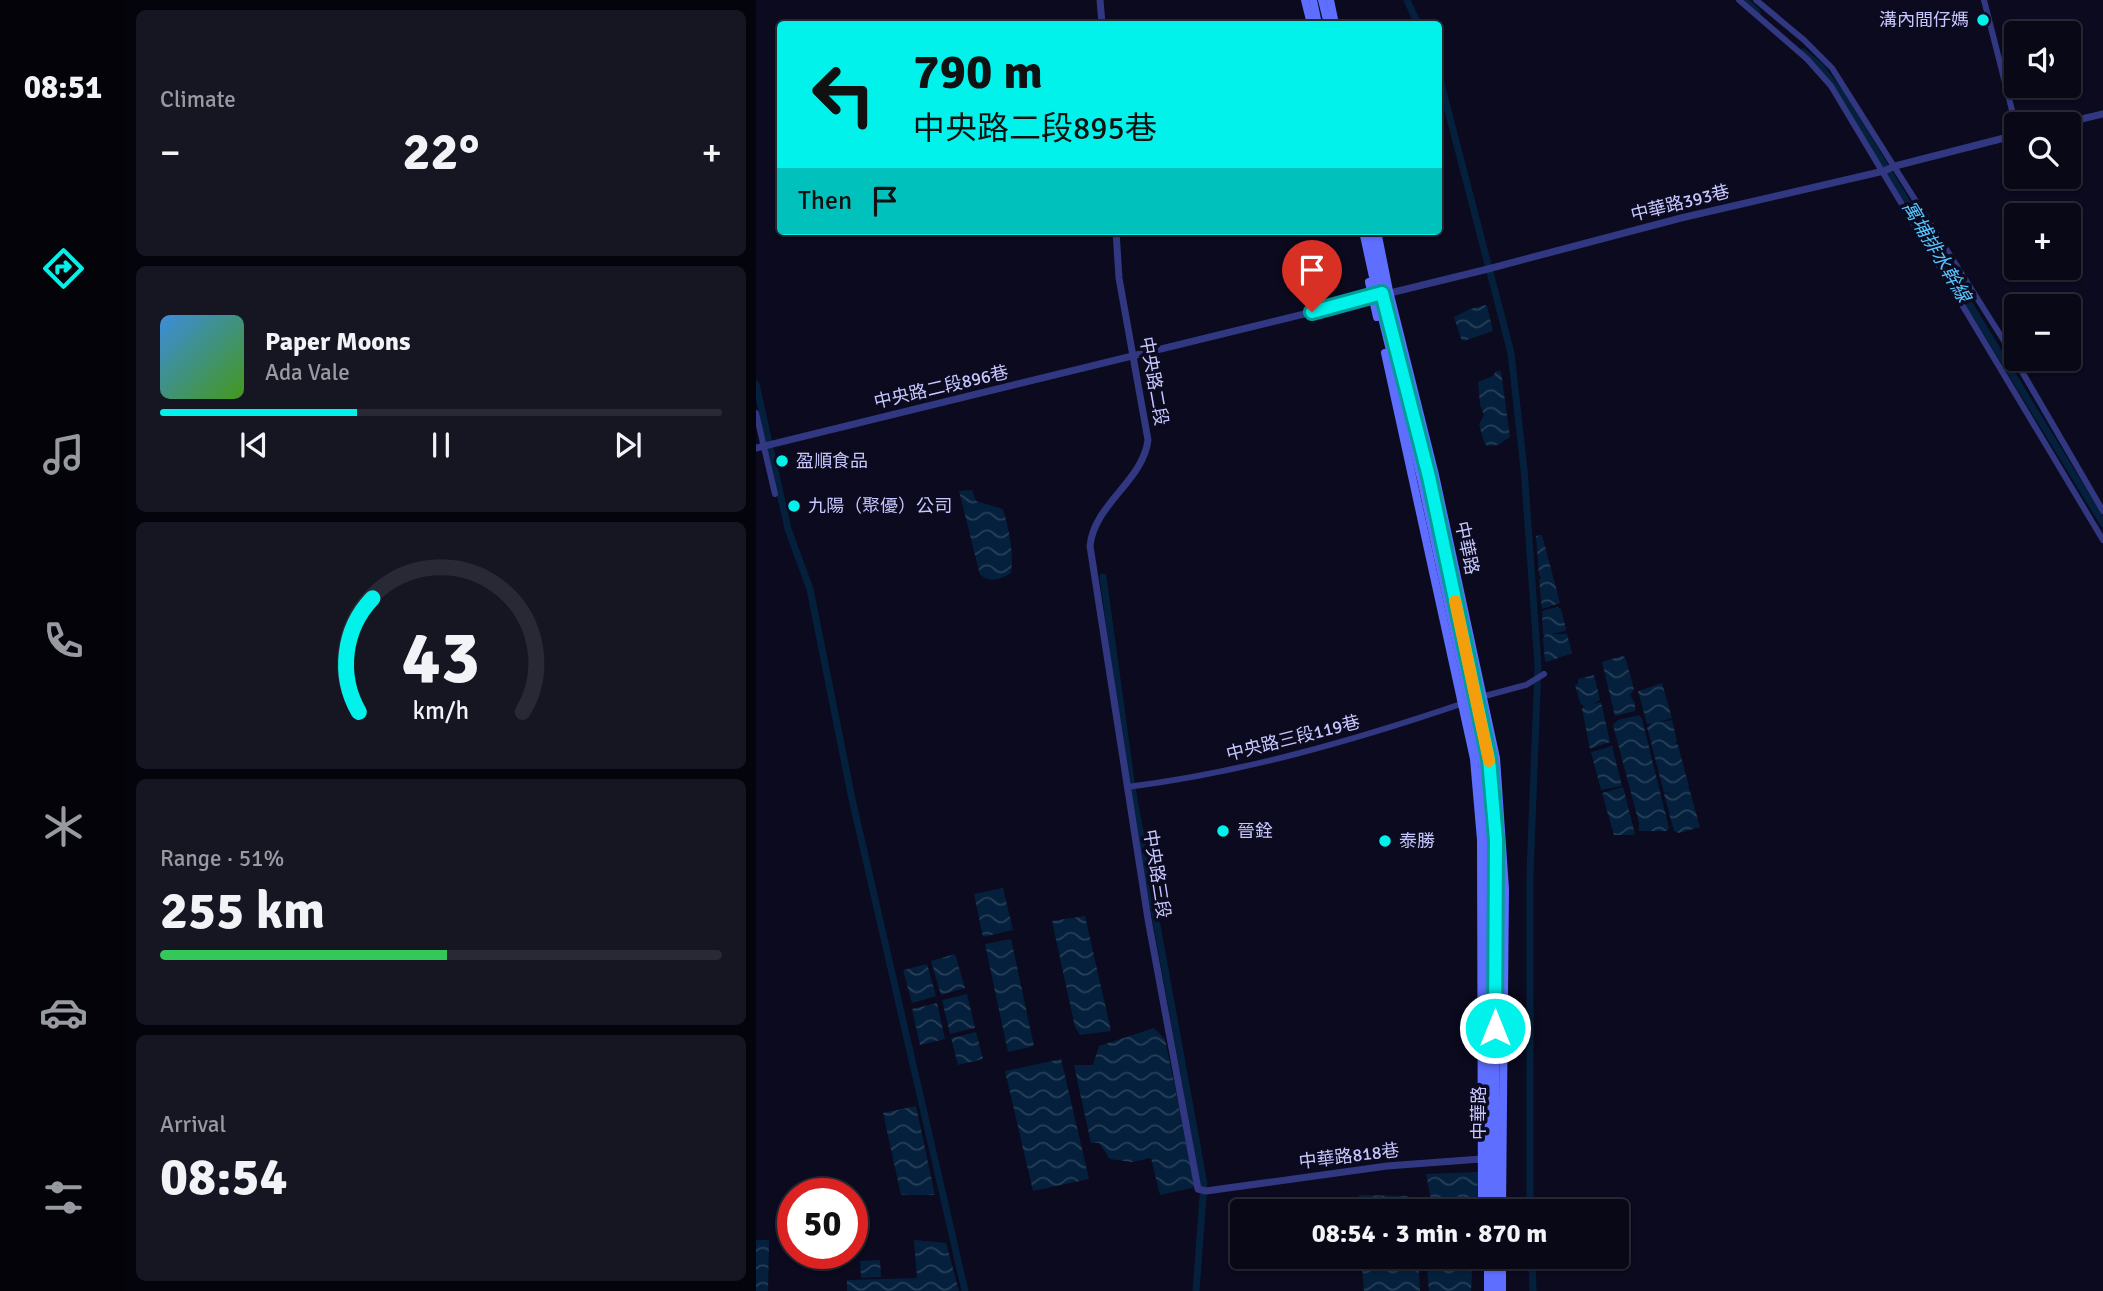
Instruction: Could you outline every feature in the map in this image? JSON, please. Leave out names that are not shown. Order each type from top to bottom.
[{"type":"main road","points":[[1306,0],[1310,21]]},
{"type":"main road","points":[[1313,0],[1317,21]]},
{"type":"main road","points":[[1322,0],[1327,21]]},
{"type":"main road","points":[[1330,0],[1334,21]]},
{"type":"main road","name":"中華路","points":[[1359,235],[1380,294]]},
{"type":"main road","name":"中華路","points":[[1364,235],[1435,475],[1473,700],[1474,759],[1481,840],[1483,1008],[1494,1199]]},
{"type":"main road","name":"中華路","points":[[1371,235],[1380,294],[1473,700],[1496,758],[1505,889],[1489,1199]]},
{"type":"main road","name":"中華路","points":[[1377,235],[1380,294]]},
{"type":"main road","name":"中華路","points":[[1484,1199],[1492,1163]]},
{"type":"main road","name":"中華路","points":[[1492,1163],[1500,1199]]},
{"type":"main road","points":[[1485,1269],[1485,1291]]},
{"type":"main road","points":[[1495,1269],[1495,1291]]},
{"type":"main road","points":[[1502,1269],[1502,1291]]},
{"type":"street","points":[[1100,0],[1102,21]]},
{"type":"street","points":[[1739,0],[1807,59],[1831,86],[2103,541]]},
{"type":"street","points":[[1756,0],[1804,40],[1832,68],[2004,341]]},
{"type":"street","points":[[1984,0],[2012,112]]},
{"type":"street","points":[[2081,119],[2103,114]]},
{"type":"street","name":"中華路393巷","points":[[1380,294],[2004,138]]},
{"type":"street","name":"中央路二段","points":[[1093,563],[1090,546],[1095,527],[1142,459],[1148,445],[1119,278],[1116,235]]},
{"type":"street","name":"中央路二段896巷","points":[[760,447],[1380,294]]},
{"type":"street","points":[[1988,348],[2004,344]]},
{"type":"street","points":[[2022,371],[2103,511]]},
{"type":"street","points":[[756,413],[760,447],[775,494]]},
{"type":"street","name":"中央路三段","points":[[1093,563],[1127,788],[1198,1189]]},
{"type":"street","name":"中央路三段119巷","points":[[1127,788],[1194,777],[1324,747],[1526,685],[1544,674]]},
{"type":"street","name":"中華路818巷","points":[[1198,1189],[1206,1191],[1387,1166],[1492,1163]]},
{"type":"water","points":[[1485,305],[1493,331],[1464,341],[1454,317]]},
{"type":"water","points":[[1496,371],[1501,371],[1510,437],[1498,445],[1487,446],[1479,424],[1484,415],[1480,405],[1478,382],[1493,376]]},
{"type":"water","points":[[972,490],[976,501],[1003,509],[1012,565],[1011,573],[999,579],[992,580],[980,575],[959,491]]},
{"type":"water","points":[[1542,535],[1560,603],[1542,609],[1536,536]]},
{"type":"water","points":[[1557,607],[1561,609],[1566,629],[1551,634],[1567,634],[1572,653],[1547,662],[1542,611]]},
{"type":"water","points":[[1625,657],[1634,689],[1630,695],[1635,703],[1635,711],[1615,716],[1602,662]]},
{"type":"water","points":[[1594,675],[1600,700],[1593,704],[1601,702],[1610,742],[1590,749],[1582,709],[1584,706],[1580,703],[1575,685],[1578,684],[1578,679]]},
{"type":"water","points":[[1662,683],[1672,718],[1655,723],[1672,720],[1677,741],[1675,743],[1678,745],[1689,787],[1687,788],[1700,827],[1679,833],[1674,831],[1664,794],[1672,792],[1664,793],[1647,727],[1651,724],[1647,724],[1638,691]]},
{"type":"water","points":[[1639,715],[1669,828],[1667,831],[1639,831],[1613,725],[1618,720]]},
{"type":"water","points":[[1612,746],[1622,786],[1601,790],[1591,752]]},
{"type":"water","points":[[1623,787],[1635,834],[1614,835],[1602,793]]},
{"type":"water","points":[[1003,888],[1013,930],[983,937],[974,894]]},
{"type":"water","points":[[1085,916],[1111,1031],[1080,1035],[1075,1027],[1052,921]]},
{"type":"water","points":[[1011,939],[1034,1046],[1008,1052],[985,944]]},
{"type":"water","points":[[955,954],[965,988],[941,995],[931,961]]},
{"type":"water","points":[[927,964],[936,996],[912,1003],[903,970]]},
{"type":"water","points":[[967,994],[975,1028],[950,1034],[942,1000]]},
{"type":"water","points":[[937,1003],[945,1039],[920,1045],[912,1009]]},
{"type":"water","points":[[1154,1028],[1165,1039],[1196,1187],[1160,1195],[1151,1158],[1132,1162],[1110,1159],[1099,1143],[1091,1143],[1074,1065],[1093,1065],[1099,1046]]},
{"type":"water","points":[[976,1032],[983,1059],[958,1065],[951,1038]]},
{"type":"water","points":[[1061,1059],[1089,1179],[1033,1191],[1005,1071]]},
{"type":"water","points":[[916,1106],[935,1195],[901,1195],[883,1113]]},
{"type":"water","points":[[1478,1172],[1477,1199],[1431,1199],[1426,1174]]},
{"type":"water","points":[[1359,1195],[1408,1196],[1409,1199],[1360,1199]]},
{"type":"water","points":[[756,1240],[769,1240],[768,1291],[756,1291]]},
{"type":"water","points":[[914,1240],[946,1243],[959,1291],[847,1291],[847,1280],[917,1278]]},
{"type":"water","points":[[880,1260],[881,1277],[861,1278],[860,1269],[868,1269],[868,1261]]},
{"type":"water","points":[[1362,1269],[1419,1269],[1420,1291],[1364,1291]]},
{"type":"water","points":[[1427,1269],[1472,1269],[1471,1291],[1429,1291]]},
{"type":"waterway","points":[[1407,0],[1417,21]]},
{"type":"waterway","name":"寓埔排水幹線","points":[[1745,0],[1757,12]]},
{"type":"waterway","name":"寓埔排水幹線","points":[[1803,52],[1821,67],[1841,94],[2103,523]]},
{"type":"waterway","points":[[1442,87],[1511,353],[1524,469],[1538,666],[1530,874],[1530,1199]]},
{"type":"waterway","points":[[756,384],[788,529],[810,589],[852,799],[965,1291]]},
{"type":"waterway","points":[[1103,577],[1132,788],[1204,1184],[1196,1291]]},
{"type":"waterway","points":[[1532,1269],[1533,1291]]},
{"type":"slow traffic","points":[[1455,601],[1489,761]]},
{"type":"place","name":"溝內間仔媽","points":[[1983,20]]},
{"type":"place","name":"盈順食品","points":[[782,461]]},
{"type":"place","name":"九陽（聚優）公司","points":[[794,506]]},
{"type":"place","name":"晉銓","points":[[1223,831]]},
{"type":"place","name":"泰勝","points":[[1385,841]]},
{"type":"route","points":[[1312,312],[1382,293],[1429,477],[1489,759],[1496,840],[1495,1028]]}]
